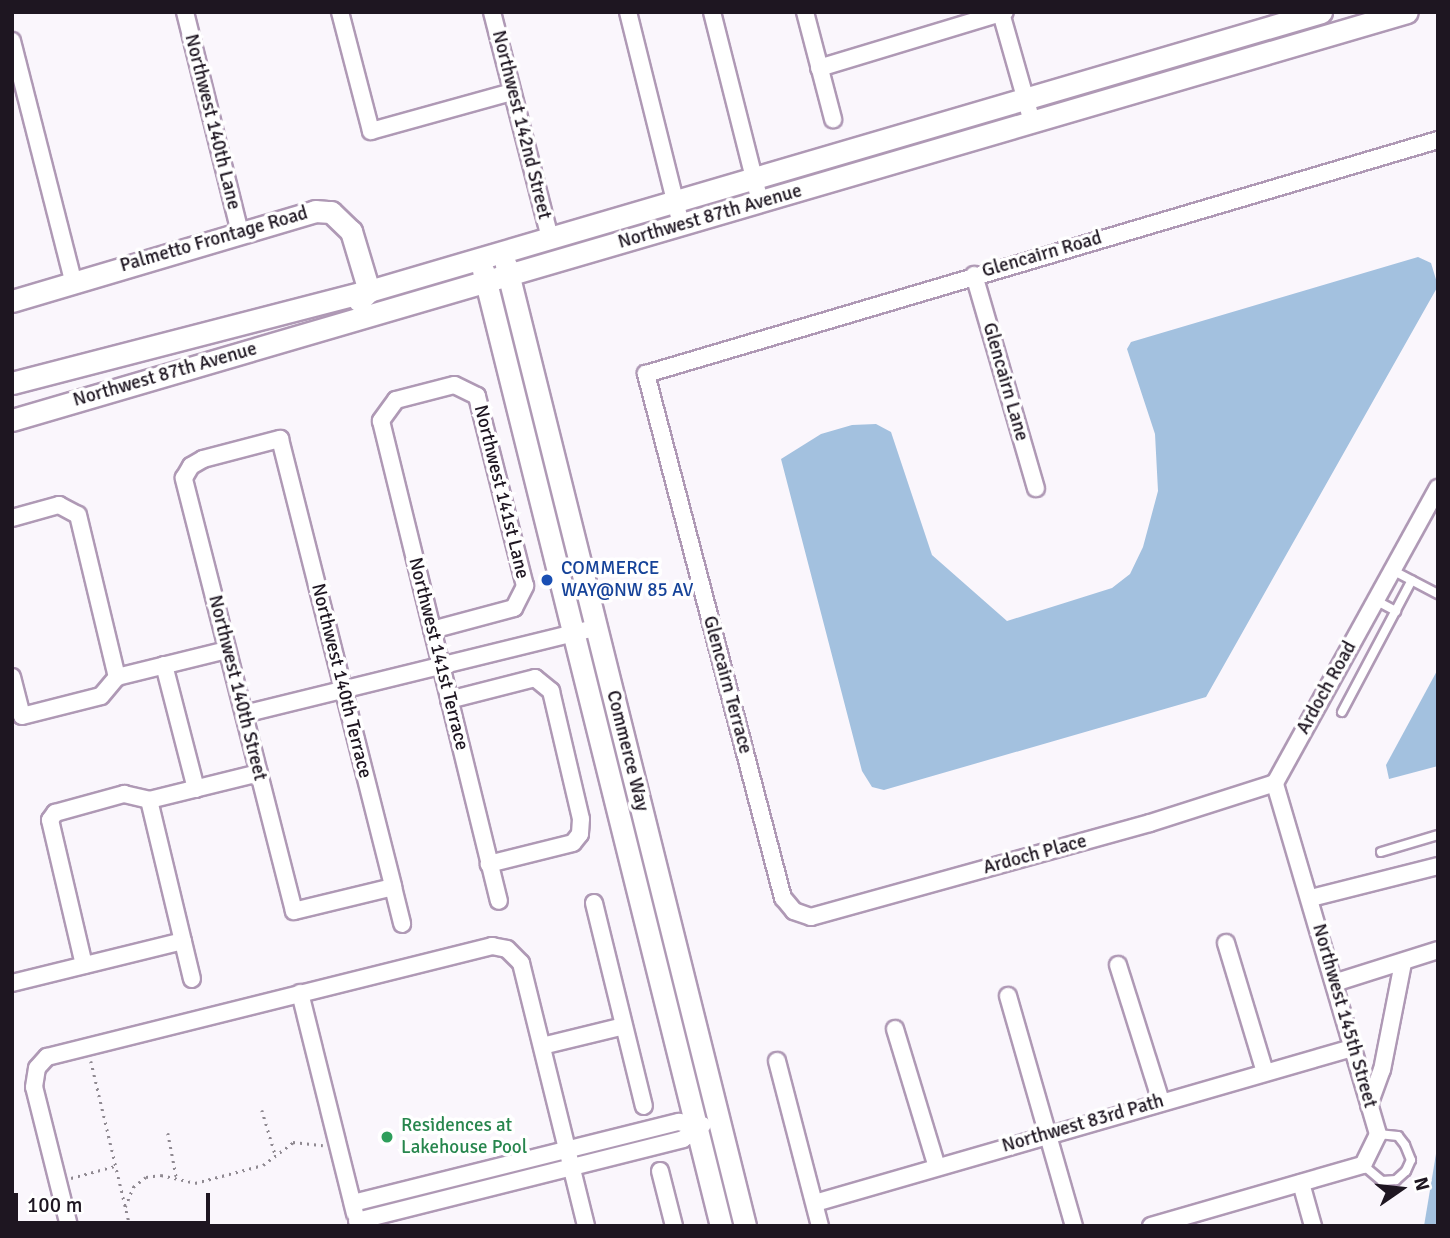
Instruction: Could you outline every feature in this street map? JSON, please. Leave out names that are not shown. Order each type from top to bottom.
[{"type":"main road","name":"Northwest 87th Avenue","points":[[12,383],[369,291],[1026,99],[1296,16],[1321,12]]},
{"type":"main road","name":"Northwest 87th Avenue","points":[[12,421],[1407,12]]},
{"type":"main road","points":[[1296,16],[1303,43]]},
{"type":"main road","name":"Palmetto Frontage Road","points":[[12,301],[314,211],[331,212],[351,231],[369,291]]},
{"type":"main road","name":"Commerce Way","points":[[503,252],[746,1226]]},
{"type":"main road","name":"Commerce Way","points":[[480,259],[721,1226]]},
{"type":"main road","points":[[278,342],[350,309],[369,291]]},
{"type":"street","name":"Northwest 140th Lane","points":[[185,12],[240,232]]},
{"type":"street","points":[[340,12],[371,131],[512,92]]},
{"type":"street","name":"Northwest 142nd Street","points":[[492,12],[550,238]]},
{"type":"street","points":[[628,12],[681,225]]},
{"type":"street","points":[[712,12],[760,202]]},
{"type":"street","points":[[804,12],[833,119]]},
{"type":"street","points":[[819,68],[1003,13],[1032,122]]},
{"type":"street","points":[[12,41],[73,281]]},
{"type":"street","name":"Glencairn Road","points":[[646,373],[1438,140]]},
{"type":"street","name":"Glencairn Lane","points":[[974,275],[1036,488]]},
{"type":"street","name":"Glencairn Terrace","points":[[646,373],[782,898],[794,911]]},
{"type":"street","name":"Northwest 141st Lane","points":[[388,408],[396,400],[454,385],[468,389],[477,396],[525,586],[522,599],[514,608],[432,630]]},
{"type":"street","name":"Northwest 141st Terrace","points":[[388,408],[381,421],[499,901]]},
{"type":"street","name":"Northwest 140th Street","points":[[280,439],[203,459],[191,466],[184,478],[227,650],[293,911],[393,887]]},
{"type":"street","name":"Northwest 140th Terrace","points":[[280,439],[402,924]]},
{"type":"street","name":"Ardoch Road","points":[[1275,783],[1438,488]]},
{"type":"street","points":[[12,518],[59,505],[69,507],[78,515],[117,677]]},
{"type":"street","points":[[244,714],[597,627]]},
{"type":"street","points":[[12,677],[22,716],[101,696],[117,677],[227,650]]},
{"type":"street","points":[[164,665],[195,789]]},
{"type":"street","points":[[449,700],[535,678],[545,682],[551,691],[581,819],[580,834],[573,844],[489,864]]},
{"type":"street","points":[[84,965],[50,820],[55,813],[124,794],[149,800],[259,773]]},
{"type":"street","points":[[1275,783],[1311,898],[1438,866]]},
{"type":"street","name":"Ardoch Place","points":[[794,911],[811,916],[824,913],[1150,823],[1275,783]]},
{"type":"street","points":[[149,800],[192,979]]},
{"type":"street","name":"Northwest 145th Street","points":[[1311,898],[1378,1134]]},
{"type":"street","points":[[594,903],[644,1106]]},
{"type":"street","points":[[12,983],[183,941]]},
{"type":"street","points":[[1226,943],[1265,1072]]},
{"type":"street","points":[[69,1226],[34,1087],[42,1060],[300,993],[500,946],[521,963],[586,1226]]},
{"type":"street","points":[[1334,983],[1438,950]]},
{"type":"street","points":[[1369,1105],[1382,1070],[1403,963]]},
{"type":"street","points":[[1118,965],[1161,1101]]},
{"type":"street","points":[[300,993],[358,1223],[683,1139],[697,1127],[719,1121]]},
{"type":"street","points":[[1008,996],[1074,1226]]},
{"type":"street","points":[[542,1046],[624,1026]]},
{"type":"street","points":[[895,1030],[937,1167]]},
{"type":"street","name":"Northwest 83rd Path","points":[[815,1203],[1352,1048]]},
{"type":"street","points":[[778,1061],[820,1226]]},
{"type":"street","points":[[353,1203],[679,1122],[697,1127]]},
{"type":"street","points":[[1150,1226],[1193,1220],[1363,1165],[1378,1134]]},
{"type":"street","points":[[660,1171],[674,1226]]},
{"type":"street","points":[[1301,1184],[1313,1226]]},
{"type":"lane","points":[[1392,569],[1438,594]]},
{"type":"lane","points":[[1342,712],[1412,580]]},
{"type":"lane","points":[[1375,600],[1396,611]]},
{"type":"lane","points":[[1381,852],[1438,835]]},
{"type":"lane","points":[[1363,1165],[1382,1181],[1396,1180],[1406,1171],[1411,1160],[1405,1145],[1398,1136],[1378,1134]]},
{"type":"path","points":[[88,1055],[130,1226]]},
{"type":"path","points":[[262,1110],[276,1157]]},
{"type":"path","points":[[168,1133],[177,1180]]},
{"type":"path","points":[[125,1207],[143,1179],[161,1175],[195,1183],[259,1167],[293,1142],[327,1144]]},
{"type":"path","points":[[65,1180],[116,1166]]},
{"type":"water","points":[[1418,257],[1431,263],[1438,286],[1206,697],[884,790],[872,787],[862,771],[781,459],[821,434],[852,425],[876,424],[891,432],[932,555],[1007,621],[1112,588],[1130,574],[1143,547],[1158,491],[1155,434],[1127,349],[1131,342]]},
{"type":"water","points":[[1438,669],[1438,766],[1389,779],[1386,765]]},
{"type":"water","points":[[1438,1142],[1438,1226],[1424,1226]]},
{"type":"place","name":"COMMERCE WAY@NW 85 AV","points":[[547,580]]},
{"type":"place","name":"Residences at Lakehouse Pool","points":[[387,1137]]}]
